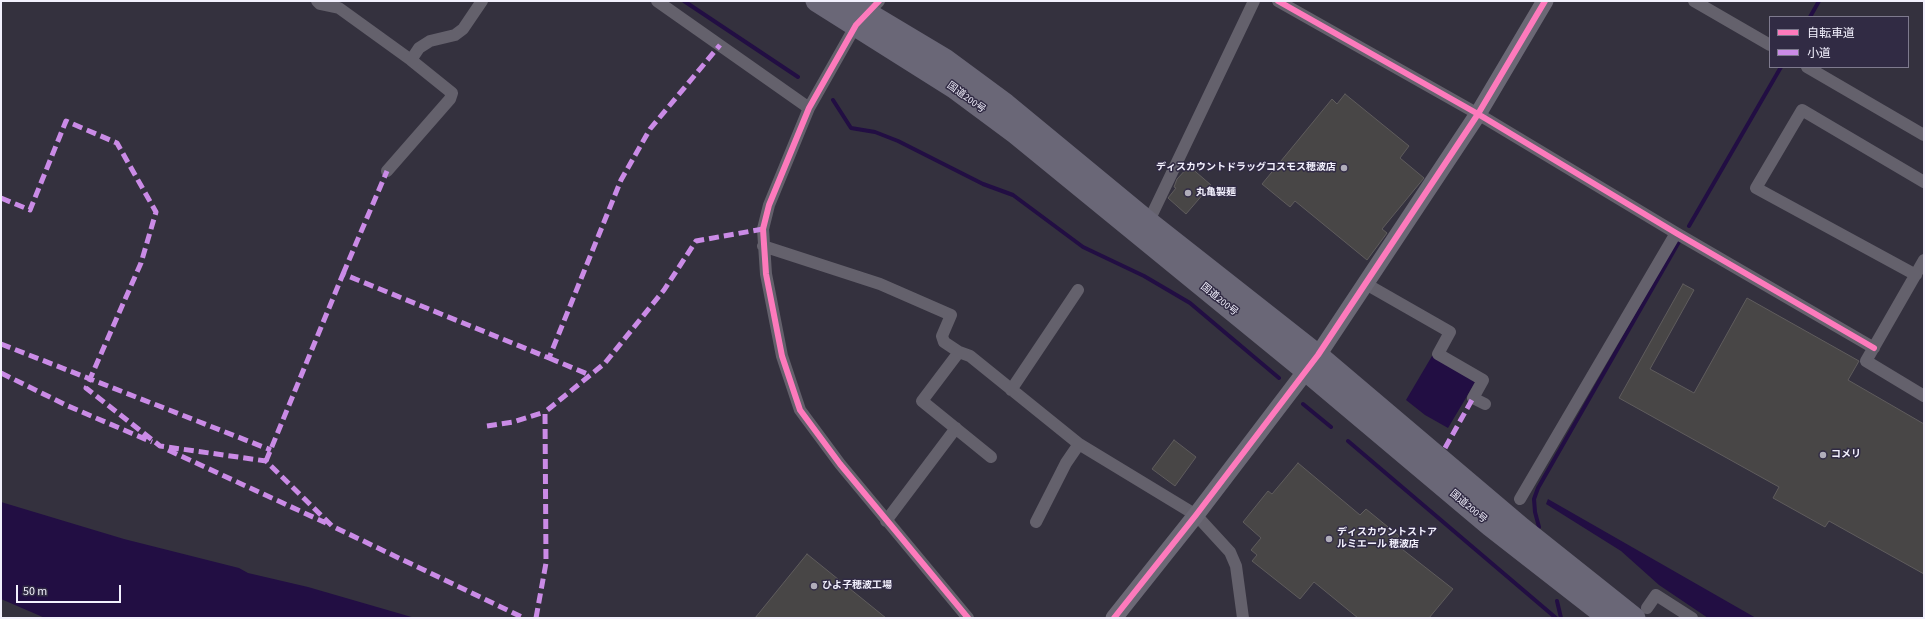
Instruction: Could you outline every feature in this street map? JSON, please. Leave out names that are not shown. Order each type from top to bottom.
[{"type":"highway","name":"国道200号","points":[[816,1],[868,13]]},
{"type":"highway","name":"国道200号","points":[[848,1],[868,13],[954,88],[1144,228],[1312,363],[1522,528],[1641,613]]},
{"type":"highway","name":"国道200号","points":[[1312,363],[1490,526],[1608,618]]},
{"type":"street","points":[[317,1],[320,4],[339,8],[411,60],[452,93],[450,99],[387,171]]},
{"type":"street","points":[[411,60],[419,48],[430,41],[455,35],[463,30],[482,1]]},
{"type":"street","points":[[657,1],[809,108]]},
{"type":"street","points":[[1144,228],[1254,1]]},
{"type":"street","points":[[1278,1],[1478,114],[1676,233],[1874,348]]},
{"type":"street","points":[[1114,618],[1196,515],[1312,363],[1478,114],[1545,1]]},
{"type":"street","points":[[1694,1],[1769,44]]},
{"type":"street","points":[[868,13],[809,108],[769,205],[763,229],[766,274],[782,356],[800,410],[886,521],[968,618]]},
{"type":"street","points":[[1809,68],[1924,135]]},
{"type":"street","points":[[1916,275],[1756,188],[1802,110],[1924,182]]},
{"type":"street","points":[[1520,499],[1676,233]]},
{"type":"street","points":[[763,246],[880,284],[951,315],[942,336],[944,342],[959,352],[970,356],[1079,444],[1196,515],[1230,552],[1236,566],[1243,618]]},
{"type":"street","points":[[1924,260],[1866,361],[1924,396]]},
{"type":"street","points":[[1366,284],[1450,332],[1438,354],[1483,380],[1473,398],[1485,404]]},
{"type":"street","points":[[1011,390],[1078,290]]},
{"type":"street","points":[[959,352],[922,401],[991,457]]},
{"type":"street","points":[[886,521],[956,428]]},
{"type":"street","points":[[1036,522],[1066,463],[1079,444]]},
{"type":"street","points":[[1641,613],[1656,595],[1692,618]]},
{"type":"shaded area","points":[[1432,356],[1476,381],[1448,428],[1425,415],[1406,400]]},
{"type":"shaded area","points":[[1548,499],[1756,618],[1708,618],[1659,585],[1621,551],[1546,504]]},
{"type":"shaded area","points":[[1,502],[124,539],[239,568],[248,573],[308,587],[415,618],[45,618],[1,599]]},
{"type":"building","name":"ディスカウントドラッグコスモス穂波店","points":[[1345,94],[1409,146],[1400,158],[1424,178],[1382,229],[1387,233],[1367,260],[1295,201],[1290,207],[1262,184],[1332,99],[1337,104]]},
{"type":"building","name":"丸亀製麺","points":[[1189,166],[1211,185],[1186,214],[1168,198],[1176,188],[1174,187],[1177,179]]},
{"type":"building","name":"コメリ","points":[[1683,284],[1694,290],[1650,369],[1694,393],[1747,298],[1859,361],[1848,380],[1924,424],[1924,574],[1829,521],[1825,527],[1773,498],[1779,487],[1619,398]]},
{"type":"building","points":[[1174,440],[1196,457],[1175,486],[1152,469]]},
{"type":"building","name":"ディスカウントストア ルミエール 穂波店","points":[[1298,463],[1360,515],[1366,509],[1399,536],[1393,542],[1453,589],[1429,618],[1358,618],[1314,582],[1300,599],[1252,561],[1257,555],[1251,550],[1261,538],[1243,522],[1268,491],[1272,494]]},
{"type":"building","name":"ひよ子穂波工場","points":[[807,554],[886,618],[755,618]]},
{"type":"waterway","points":[[684,1],[798,77]]},
{"type":"waterway","points":[[1811,16],[1819,1]]},
{"type":"waterway","points":[[1689,226],[1780,68]]},
{"type":"waterway","points":[[833,100],[851,128],[875,132],[898,141],[983,184],[1013,195],[1083,247],[1144,276],[1190,303],[1279,378]]},
{"type":"waterway","points":[[1539,527],[1535,512],[1534,499],[1538,488],[1680,240]]},
{"type":"waterway","points":[[1303,404],[1331,427]]},
{"type":"waterway","points":[[1348,441],[1556,618]]},
{"type":"waterway","points":[[1557,601],[1561,618]]},
{"type":"marked path","points":[[266,461],[343,274],[549,358],[621,180],[650,129],[720,45]]},
{"type":"marked path","points":[[1,198],[30,210],[66,121],[117,143],[156,212],[141,263],[86,388],[160,446],[266,461],[332,526],[524,618]]},
{"type":"marked path","points":[[343,274],[387,171]]},
{"type":"marked path","points":[[536,618],[546,563],[545,412],[605,363],[664,290],[696,241],[763,229]]},
{"type":"marked path","points":[[1,344],[271,450]]},
{"type":"marked path","points":[[549,358],[590,375]]},
{"type":"marked path","points":[[1,373],[68,406],[152,442]]},
{"type":"marked path","points":[[1445,448],[1473,398]]},
{"type":"marked path","points":[[487,426],[513,422],[545,412]]},
{"type":"marked path","points":[[168,450],[326,523]]},
{"type":"cycle path","points":[[879,1],[856,25],[809,108],[769,205],[763,229],[766,274],[782,356],[800,410],[840,464],[968,618]]},
{"type":"cycle path","points":[[1278,1],[1478,114],[1676,233],[1874,348]]},
{"type":"cycle path","points":[[1114,618],[1196,515],[1318,355],[1478,114],[1545,1]]},
{"type":"place","name":"ディスカウントドラッグコスモス穂波店","points":[[1344,168]]},
{"type":"place","name":"丸亀製麺","points":[[1188,193]]},
{"type":"place","name":"コメリ","points":[[1823,455]]},
{"type":"place","name":"ディスカウントストア ルミエール 穂波店","points":[[1329,539]]},
{"type":"place","name":"ひよ子穂波工場","points":[[814,586]]}]
